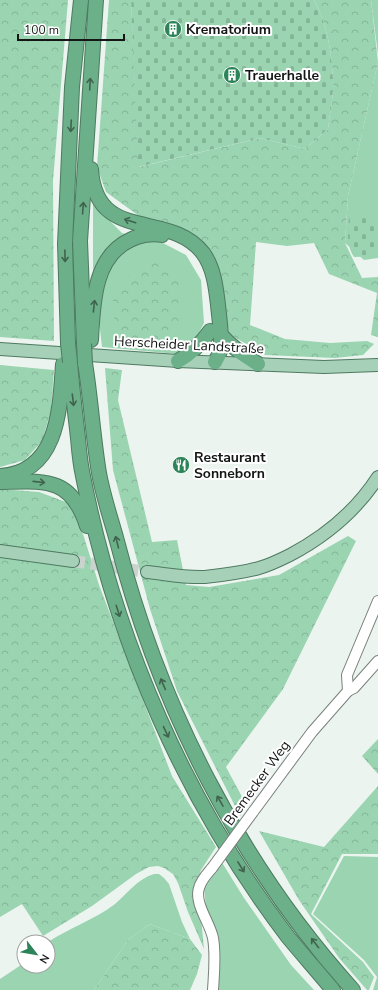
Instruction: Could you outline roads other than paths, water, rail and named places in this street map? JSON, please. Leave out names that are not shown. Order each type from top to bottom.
[{"type":"highway","points":[[81,0],[72,87],[65,244],[66,361],[82,475],[106,574],[138,669],[179,760],[203,804],[254,889],[289,937],[331,987]]},
{"type":"highway","points":[[96,0],[80,241],[88,378],[100,475],[125,572],[141,625],[157,669],[195,755],[217,796],[281,901],[353,990]]},
{"type":"highway","points":[[88,123],[92,179],[94,190],[98,199],[112,214],[132,223],[176,232],[186,237],[203,253],[210,267],[216,285],[215,332],[190,355],[178,361]]},
{"type":"highway","points":[[87,345],[96,287],[99,275],[104,266],[118,248],[126,242],[135,237],[158,234],[176,240],[192,250],[203,266],[209,285],[215,332],[220,350],[216,362]]},
{"type":"highway","points":[[215,332],[237,351],[258,364]]},
{"type":"highway","points":[[0,476],[16,473],[25,469],[41,456],[48,446],[57,420],[66,361]]},
{"type":"highway","points":[[0,482],[44,482],[58,486],[72,496],[84,515],[94,546],[106,574]]},
{"type":"main road","name":"Herscheider Landstraße","points":[[0,349],[178,361],[324,367],[378,364]]},
{"type":"main road","points":[[147,572],[204,577],[245,572],[267,565],[314,542],[337,525],[358,504],[377,480]]},
{"type":"main road","points":[[0,551],[72,561]]},
{"type":"street","points":[[348,691],[348,675],[378,601]]},
{"type":"street","name":"Bremecker Weg","points":[[213,990],[213,938],[202,909],[198,891],[203,879],[312,732],[348,691],[354,688],[378,661]]},
{"type":"tunnel","points":[[73,561],[147,572]]},
{"type":"place","name":"Krematorium","points":[[173,29]]},
{"type":"place","name":"Trauerhalle","points":[[232,75]]},
{"type":"place","name":"Restaurant Sonneborn","points":[[181,465]]}]
